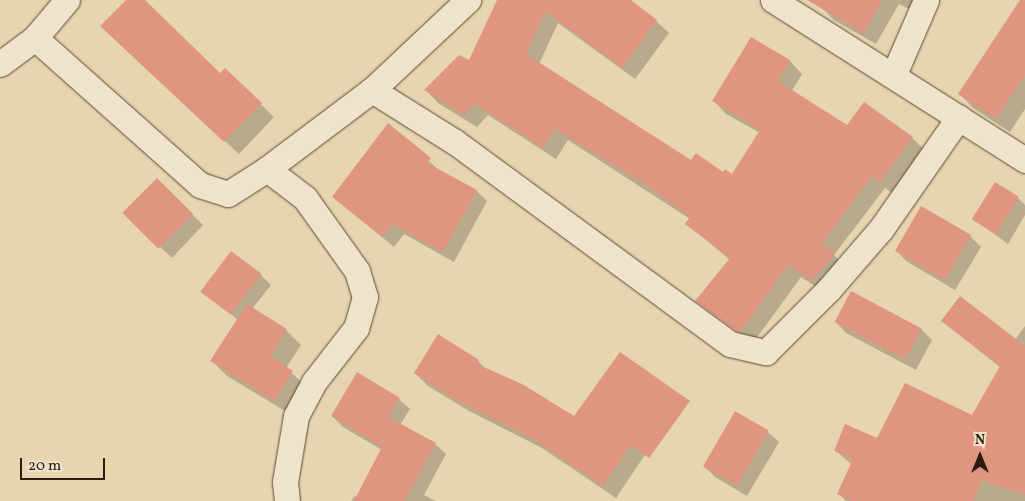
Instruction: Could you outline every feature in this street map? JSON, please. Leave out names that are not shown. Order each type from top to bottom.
[{"type":"street","points":[[0,64],[35,38],[67,0]]},
{"type":"street","points":[[35,38],[200,185],[228,194],[267,169],[372,90],[468,0]]},
{"type":"street","points":[[773,0],[894,74],[1025,160]]},
{"type":"street","points":[[894,74],[926,0]]},
{"type":"street","points":[[372,90],[455,142],[730,344],[766,352],[816,302],[882,229],[959,117]]},
{"type":"street","points":[[267,169],[305,198],[356,271],[364,297],[356,328],[314,382],[296,416],[285,482],[287,501]]},
{"type":"building","points":[[126,0],[145,0],[220,73],[225,68],[262,103],[224,142],[100,26]]},
{"type":"building","points":[[497,0],[631,0],[657,20],[622,68],[545,11],[526,54],[691,160],[696,153],[723,172],[725,169],[732,174],[760,130],[712,101],[751,37],[790,60],[778,81],[847,125],[864,102],[913,137],[880,182],[872,176],[822,243],[835,254],[812,281],[788,265],[740,332],[736,331],[695,301],[730,258],[685,224],[690,217],[642,182],[555,129],[543,148],[475,104],[464,115],[424,90],[459,55],[469,60]]},
{"type":"building","points":[[807,0],[883,0],[864,33]]},
{"type":"building","points":[[1020,0],[1025,0],[1025,75],[996,119],[958,94]]},
{"type":"building","points":[[388,123],[431,158],[427,163],[477,190],[443,252],[392,224],[382,237],[332,197]]},
{"type":"building","points":[[157,178],[193,214],[158,249],[122,213]]},
{"type":"building","points":[[995,182],[1019,197],[995,234],[972,219]]},
{"type":"building","points":[[921,206],[971,235],[945,280],[895,251]]},
{"type":"building","points":[[231,251],[261,274],[231,315],[200,292]]},
{"type":"building","points":[[851,291],[922,329],[905,359],[835,322]]},
{"type":"building","points":[[960,296],[1025,346],[1025,495],[982,480],[974,501],[852,501],[837,494],[853,459],[834,451],[845,424],[877,438],[905,383],[972,415],[1000,366],[941,321]]},
{"type":"building","points":[[247,304],[287,329],[270,356],[293,371],[274,401],[210,361]]},
{"type":"building","points":[[438,334],[479,360],[477,364],[522,384],[574,416],[620,352],[690,401],[649,458],[631,445],[603,486],[528,436],[455,399],[414,373]]},
{"type":"building","points":[[357,372],[400,398],[388,417],[436,443],[405,501],[354,501],[382,447],[331,416]]},
{"type":"building","points":[[735,411],[769,430],[737,486],[703,466]]}]
